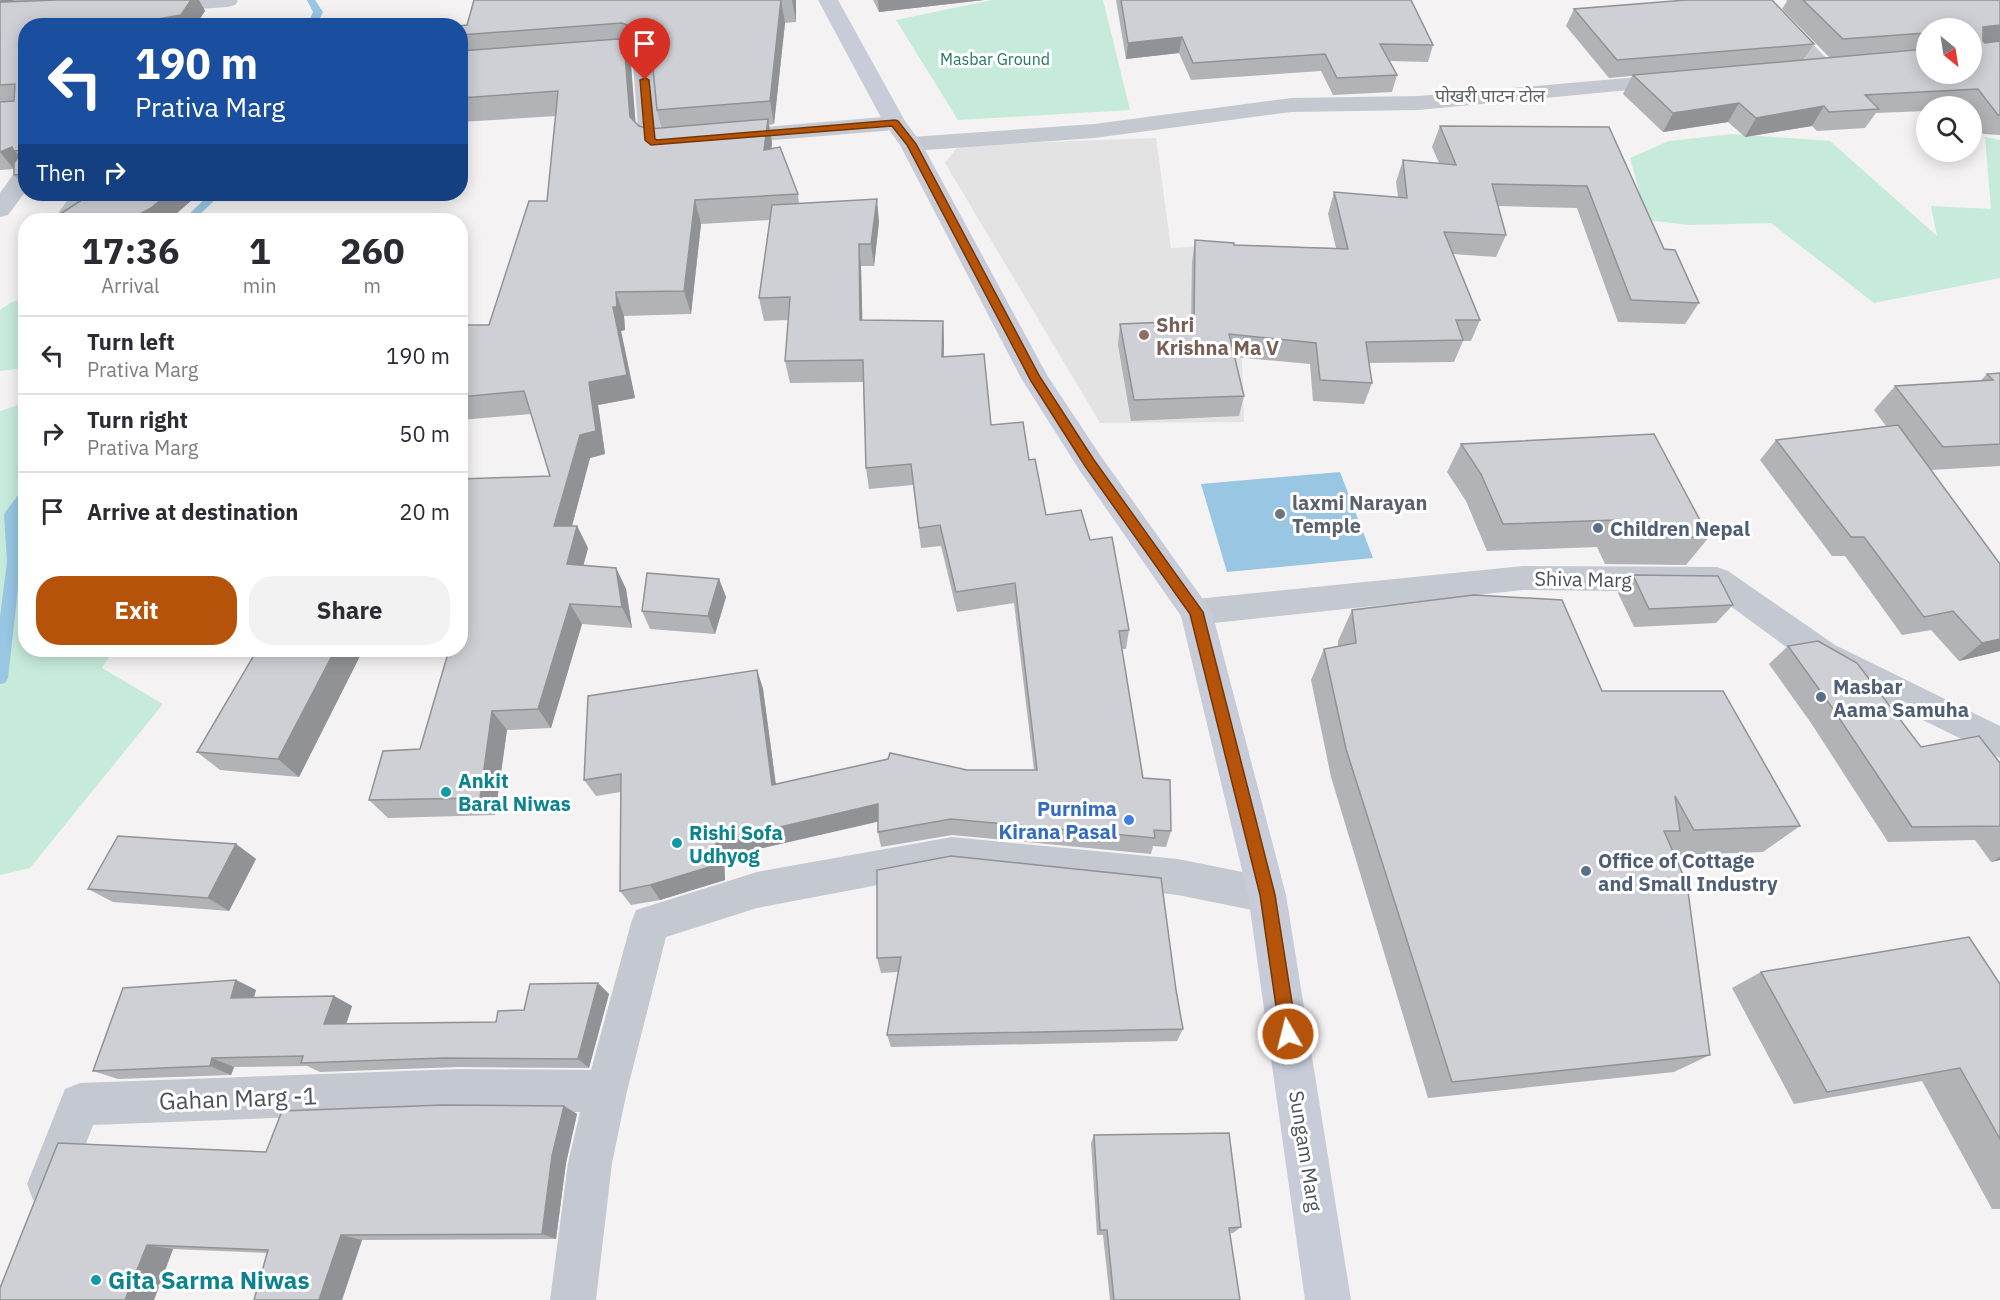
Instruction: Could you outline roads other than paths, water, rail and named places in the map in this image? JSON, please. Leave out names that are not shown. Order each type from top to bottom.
[{"type":"main road","name":"Sungam Marg","points":[[828,0],[903,133],[1035,378],[1090,463],[1196,612],[1268,895],[1328,1300]]},
{"type":"street","points":[[1760,0],[1826,69]]},
{"type":"street","points":[[132,7],[228,2]]},
{"type":"street","points":[[561,59],[628,54],[643,61],[650,140],[655,143],[903,133],[1094,131],[1292,105],[1419,103],[1696,79]]},
{"type":"street","points":[[1803,71],[1848,67]]},
{"type":"street","points":[[0,210],[18,184]]},
{"type":"street","name":"Shiva Marg","points":[[1196,612],[1523,578],[1717,580],[1823,655],[2000,743]]},
{"type":"street","points":[[573,1300],[590,1163],[606,1091],[650,923],[757,890],[952,854],[1178,877],[1268,895]]},
{"type":"street","name":"Gahan Marg -1","points":[[33,1224],[80,1104],[459,1090],[606,1091]]},
{"type":"water","points":[[1340,472],[1373,558],[1227,572],[1201,484]]},
{"type":"waterway","points":[[311,0],[318,12],[315,18]]},
{"type":"waterway","points":[[196,213],[208,201]]},
{"type":"waterway","points":[[0,678],[14,562],[11,514],[18,505]]},
{"type":"place","name":"Shri Krishna Ma V","points":[[1144,335]]},
{"type":"place","name":"laxmi Narayan Temple","points":[[1280,514]]},
{"type":"place","name":"Children Nepal","points":[[1598,528]]},
{"type":"place","name":"Masbar Aama Samuha","points":[[1821,697]]},
{"type":"place","name":"Ankit Baral Niwas","points":[[446,792]]},
{"type":"place","name":"Purnima Kirana Pasal","points":[[1129,820]]},
{"type":"place","name":"Rishi Sofa Udhyog","points":[[677,843]]},
{"type":"place","name":"Office of Cottage and Small Industry","points":[[1586,871]]},
{"type":"place","name":"Gita Sarma Niwas","points":[[96,1280]]},
{"type":"district","name":"पोखरी पाटन टोल","points":[[1490,95]]},
{"type":"park label","name":"Masbar Ground","points":[[995,59]]}]
